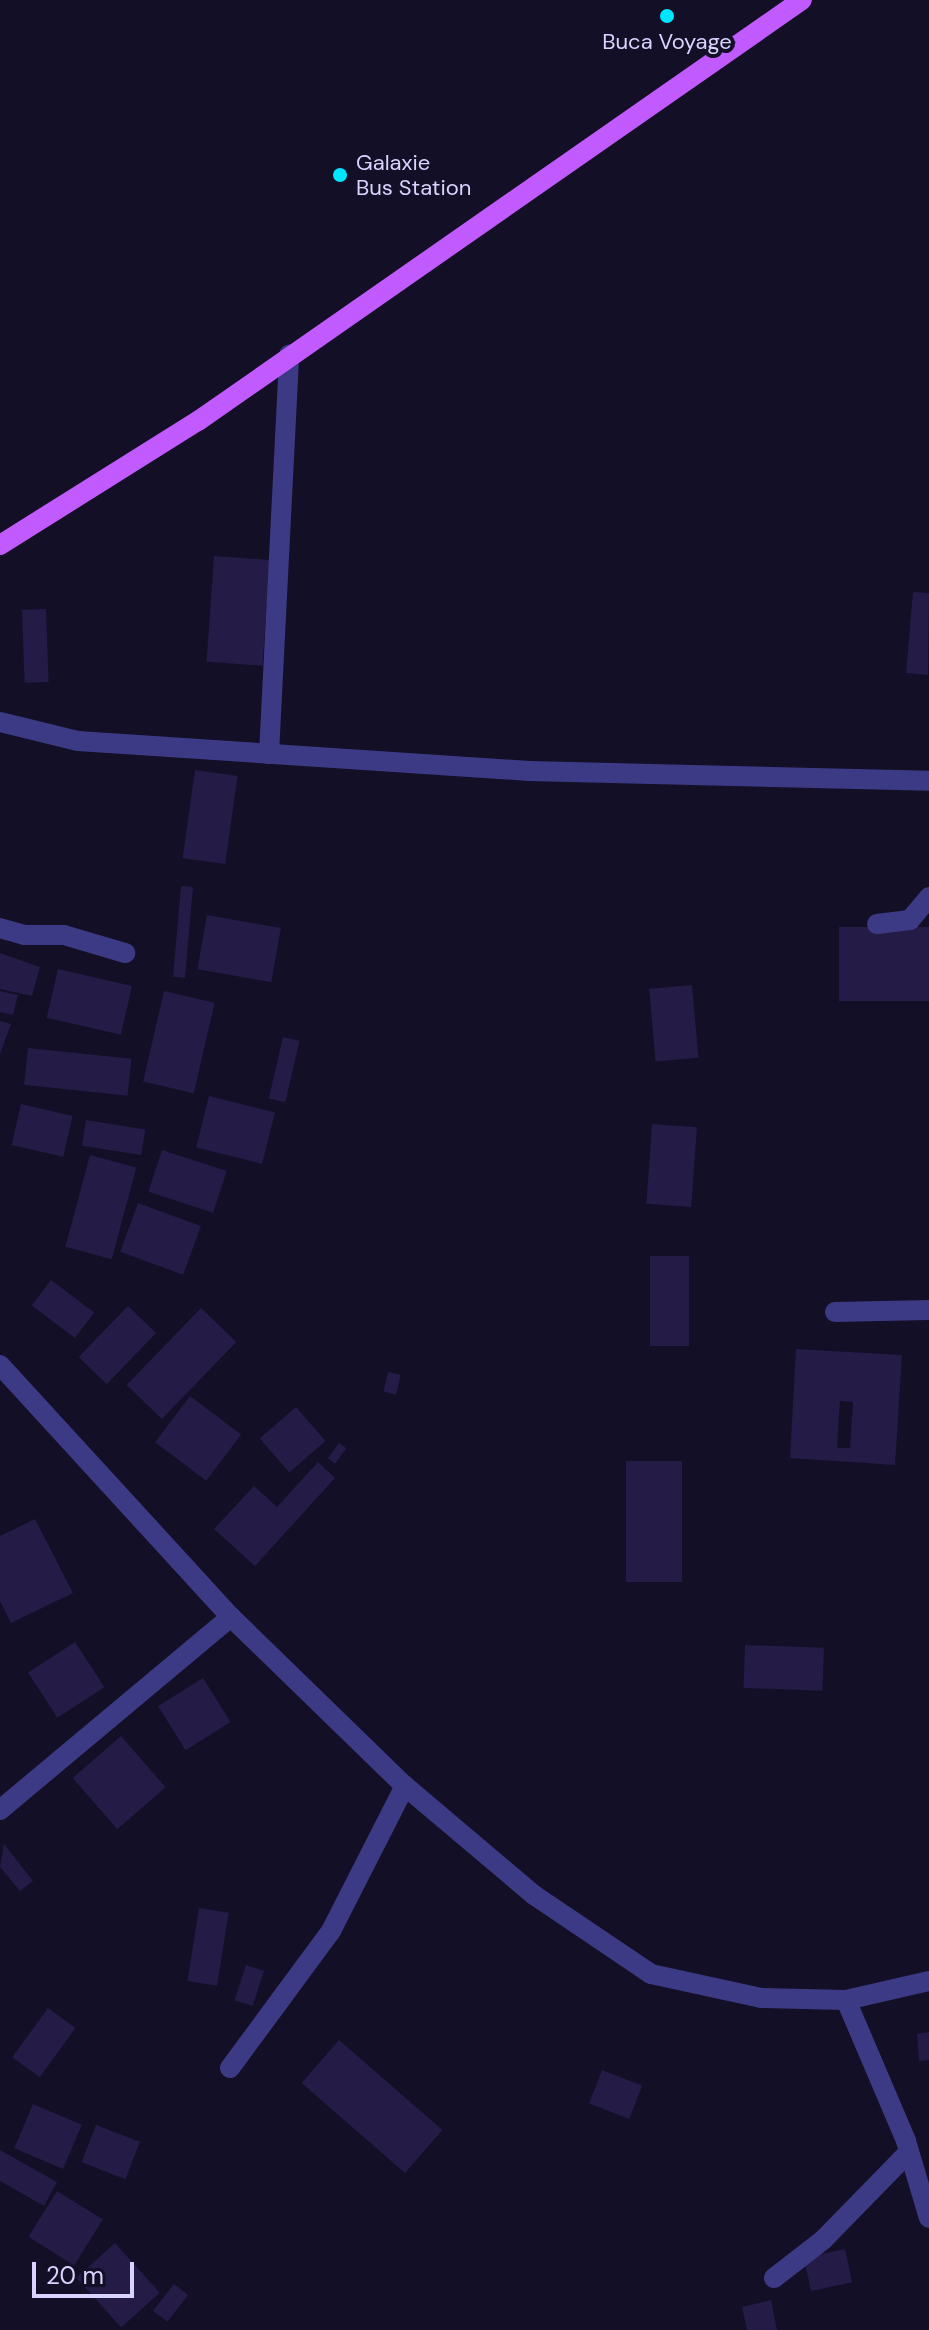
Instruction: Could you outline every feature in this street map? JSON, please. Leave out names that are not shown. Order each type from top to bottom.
[{"type":"main road","points":[[0,545],[198,421],[802,0]]},
{"type":"street","points":[[269,754],[289,355]]},
{"type":"street","points":[[0,722],[78,741],[529,771],[929,781]]},
{"type":"street","points":[[877,924],[910,920],[929,897]]},
{"type":"street","points":[[0,928],[64,935],[125,953]]},
{"type":"street","points":[[835,1312],[929,1310]]},
{"type":"street","points":[[0,1365],[231,1617],[405,1786],[534,1895],[651,1974],[761,1998],[846,2000],[929,1981]]},
{"type":"street","points":[[0,1810],[231,1617]]},
{"type":"street","points":[[230,2068],[331,1931],[405,1786]]},
{"type":"street","points":[[846,2000],[909,2152],[929,2218]]},
{"type":"street","points":[[774,2278],[823,2240],[909,2152]]},
{"type":"building","points":[[214,556],[270,560],[262,666],[207,662]]},
{"type":"building","points":[[913,592],[929,593],[928,675],[906,673]]},
{"type":"building","points":[[46,609],[49,682],[25,683],[22,610]]},
{"type":"building","points":[[195,770],[238,776],[225,864],[183,858]]},
{"type":"building","points":[[181,886],[193,887],[185,978],[173,977]]},
{"type":"building","points":[[207,915],[281,928],[271,982],[197,969]]},
{"type":"building","points":[[839,927],[929,927],[929,1001],[839,1001]]},
{"type":"building","points":[[0,953],[40,967],[32,996],[0,989]]},
{"type":"building","points":[[58,969],[132,986],[121,1035],[47,1018]]},
{"type":"building","points":[[692,985],[698,1058],[656,1061],[649,989]]},
{"type":"building","points":[[0,991],[18,995],[13,1015],[0,1012]]},
{"type":"building","points":[[164,991],[215,1003],[194,1093],[143,1082]]},
{"type":"building","points":[[0,1021],[11,1024],[0,1054]]},
{"type":"building","points":[[283,1037],[300,1041],[285,1102],[269,1098]]},
{"type":"building","points":[[28,1048],[131,1059],[128,1096],[24,1085]]},
{"type":"building","points":[[209,1096],[275,1112],[262,1164],[196,1147]]},
{"type":"building","points":[[21,1104],[73,1116],[63,1157],[12,1145]]},
{"type":"building","points":[[86,1120],[145,1129],[141,1155],[82,1146]]},
{"type":"building","points":[[652,1124],[697,1127],[691,1207],[646,1204]]},
{"type":"building","points":[[162,1150],[227,1171],[213,1213],[148,1192]]},
{"type":"building","points":[[90,1155],[136,1167],[112,1259],[65,1247]]},
{"type":"building","points":[[138,1203],[201,1226],[183,1275],[120,1252]]},
{"type":"building","points":[[650,1256],[689,1256],[689,1346],[650,1346]]},
{"type":"building","points":[[51,1280],[94,1312],[75,1338],[32,1306]]},
{"type":"building","points":[[128,1306],[156,1333],[107,1384],[79,1357]]},
{"type":"building","points":[[201,1308],[236,1342],[162,1419],[127,1385]]},
{"type":"building","points":[[796,1349],[902,1355],[895,1465],[790,1458]],"holes":[[[840,1401],[853,1402],[850,1448],[837,1448]]]},
{"type":"building","points":[[388,1372],[401,1375],[396,1394],[384,1391]]},
{"type":"building","points":[[190,1396],[241,1435],[206,1481],[155,1442]]},
{"type":"building","points":[[296,1407],[326,1441],[289,1472],[260,1438]]},
{"type":"building","points":[[339,1443],[346,1448],[335,1464],[328,1458]]},
{"type":"building","points":[[626,1461],[682,1461],[682,1582],[626,1582]]},
{"type":"building","points":[[318,1462],[335,1478],[255,1566],[214,1529],[254,1486],[277,1507]]},
{"type":"building","points":[[35,1519],[73,1593],[11,1623],[0,1601],[0,1536]]},
{"type":"building","points":[[75,1642],[104,1687],[57,1718],[28,1672]]},
{"type":"building","points":[[745,1645],[824,1648],[822,1691],[743,1688]]},
{"type":"building","points":[[203,1678],[231,1722],[186,1750],[158,1706]]},
{"type":"building","points":[[121,1736],[166,1787],[117,1829],[73,1778]]},
{"type":"building","points":[[4,1844],[33,1881],[20,1891],[0,1867]]},
{"type":"building","points":[[199,1908],[229,1913],[217,1986],[187,1981]]},
{"type":"building","points":[[246,1965],[264,1971],[253,2006],[235,2000]]},
{"type":"building","points":[[48,2008],[76,2028],[40,2077],[12,2057]]},
{"type":"building","points":[[929,2032],[929,2060],[919,2061],[917,2034]]},
{"type":"building","points":[[339,2040],[442,2130],[405,2173],[302,2083]]},
{"type":"building","points":[[602,2070],[642,2085],[629,2119],[589,2104]]},
{"type":"building","points":[[33,2104],[82,2125],[63,2169],[14,2148]]},
{"type":"building","points":[[96,2125],[140,2142],[126,2179],[82,2162]]},
{"type":"building","points":[[0,2150],[57,2182],[44,2206],[0,2181]]},
{"type":"building","points":[[57,2191],[103,2220],[74,2265],[28,2237]]},
{"type":"building","points":[[115,2243],[160,2293],[121,2328],[76,2278]]},
{"type":"building","points":[[845,2249],[852,2282],[811,2291],[804,2258]]},
{"type":"building","points":[[174,2284],[188,2295],[167,2322],[153,2311]]},
{"type":"building","points":[[771,2300],[777,2330],[747,2330],[742,2307]]},
{"type":"place","name":"Buca Voyage","points":[[667,16]]},
{"type":"place","name":"Galaxie Bus Station","points":[[340,175]]}]
